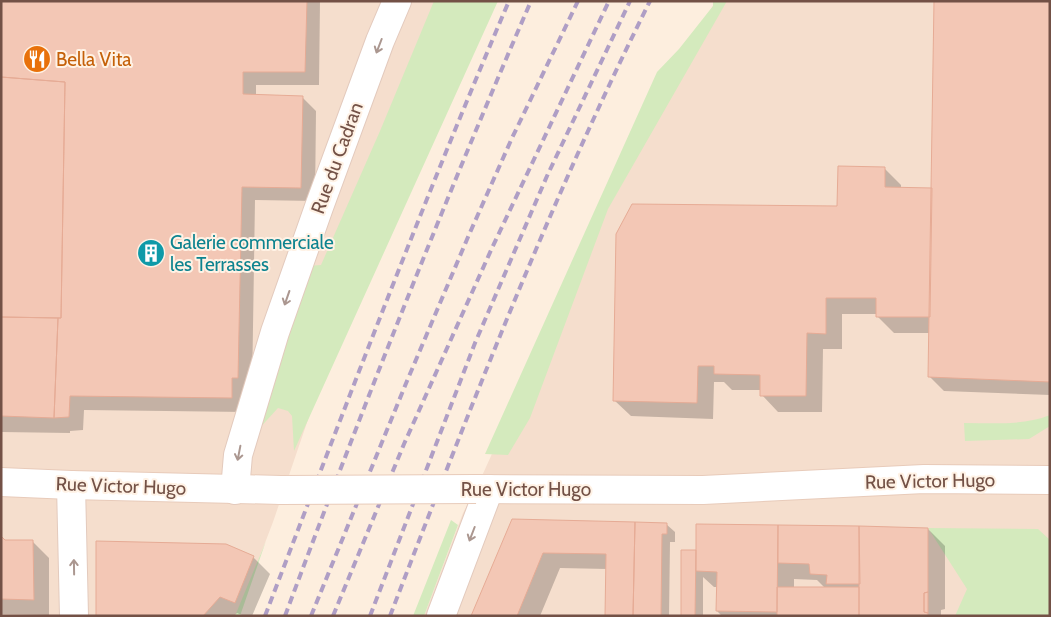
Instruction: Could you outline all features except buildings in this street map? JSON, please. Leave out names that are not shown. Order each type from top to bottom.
[{"type":"street","name":"Rue du Cadran","points":[[235,490],[238,455],[275,332],[318,207],[380,41],[397,1]]},
{"type":"street","name":"Rue Victor Hugo","points":[[1,482],[235,490],[482,488],[703,490],[924,479],[1050,480]]},
{"type":"street","points":[[71,485],[74,616]]},
{"type":"street","points":[[441,616],[482,488]]},
{"type":"shaded area","points":[[1,1],[451,1],[273,522],[237,616],[1,616]]},
{"type":"shaded area","points":[[716,1],[1050,1],[1050,616],[424,616],[463,513],[476,489],[649,109]]},
{"type":"green space","points":[[434,1],[498,1],[294,451],[292,416],[288,411],[278,408],[256,432],[307,266],[321,265],[380,131]]},
{"type":"green space","points":[[713,1],[727,1],[608,209],[530,418],[508,455],[485,454],[657,72],[679,49],[713,6]]},
{"type":"green space","points":[[1050,415],[1050,426],[1029,439],[965,441],[964,423],[1019,422],[1040,419]]},
{"type":"green space","points":[[451,520],[458,525],[424,616],[413,616]]},
{"type":"green space","points":[[928,528],[1038,529],[1050,540],[1050,616],[955,616],[967,589]]},
{"type":"green space","points":[[266,541],[240,616],[235,616]]},
{"type":"railway","points":[[265,616],[414,230],[509,1]]},
{"type":"railway","points":[[285,616],[404,307],[531,1]]},
{"type":"railway","points":[[311,616],[468,237],[512,138],[578,1]]},
{"type":"railway","points":[[333,616],[404,444],[492,248],[609,1]]},
{"type":"railway","points":[[370,616],[475,343],[547,176],[630,1]]},
{"type":"railway","points":[[390,616],[512,306],[578,152],[650,1]]},
{"type":"place","name":"Bella Vita","points":[[37,59]]},
{"type":"place","name":"Galerie commerciale les Terrasses","points":[[151,253]]}]
